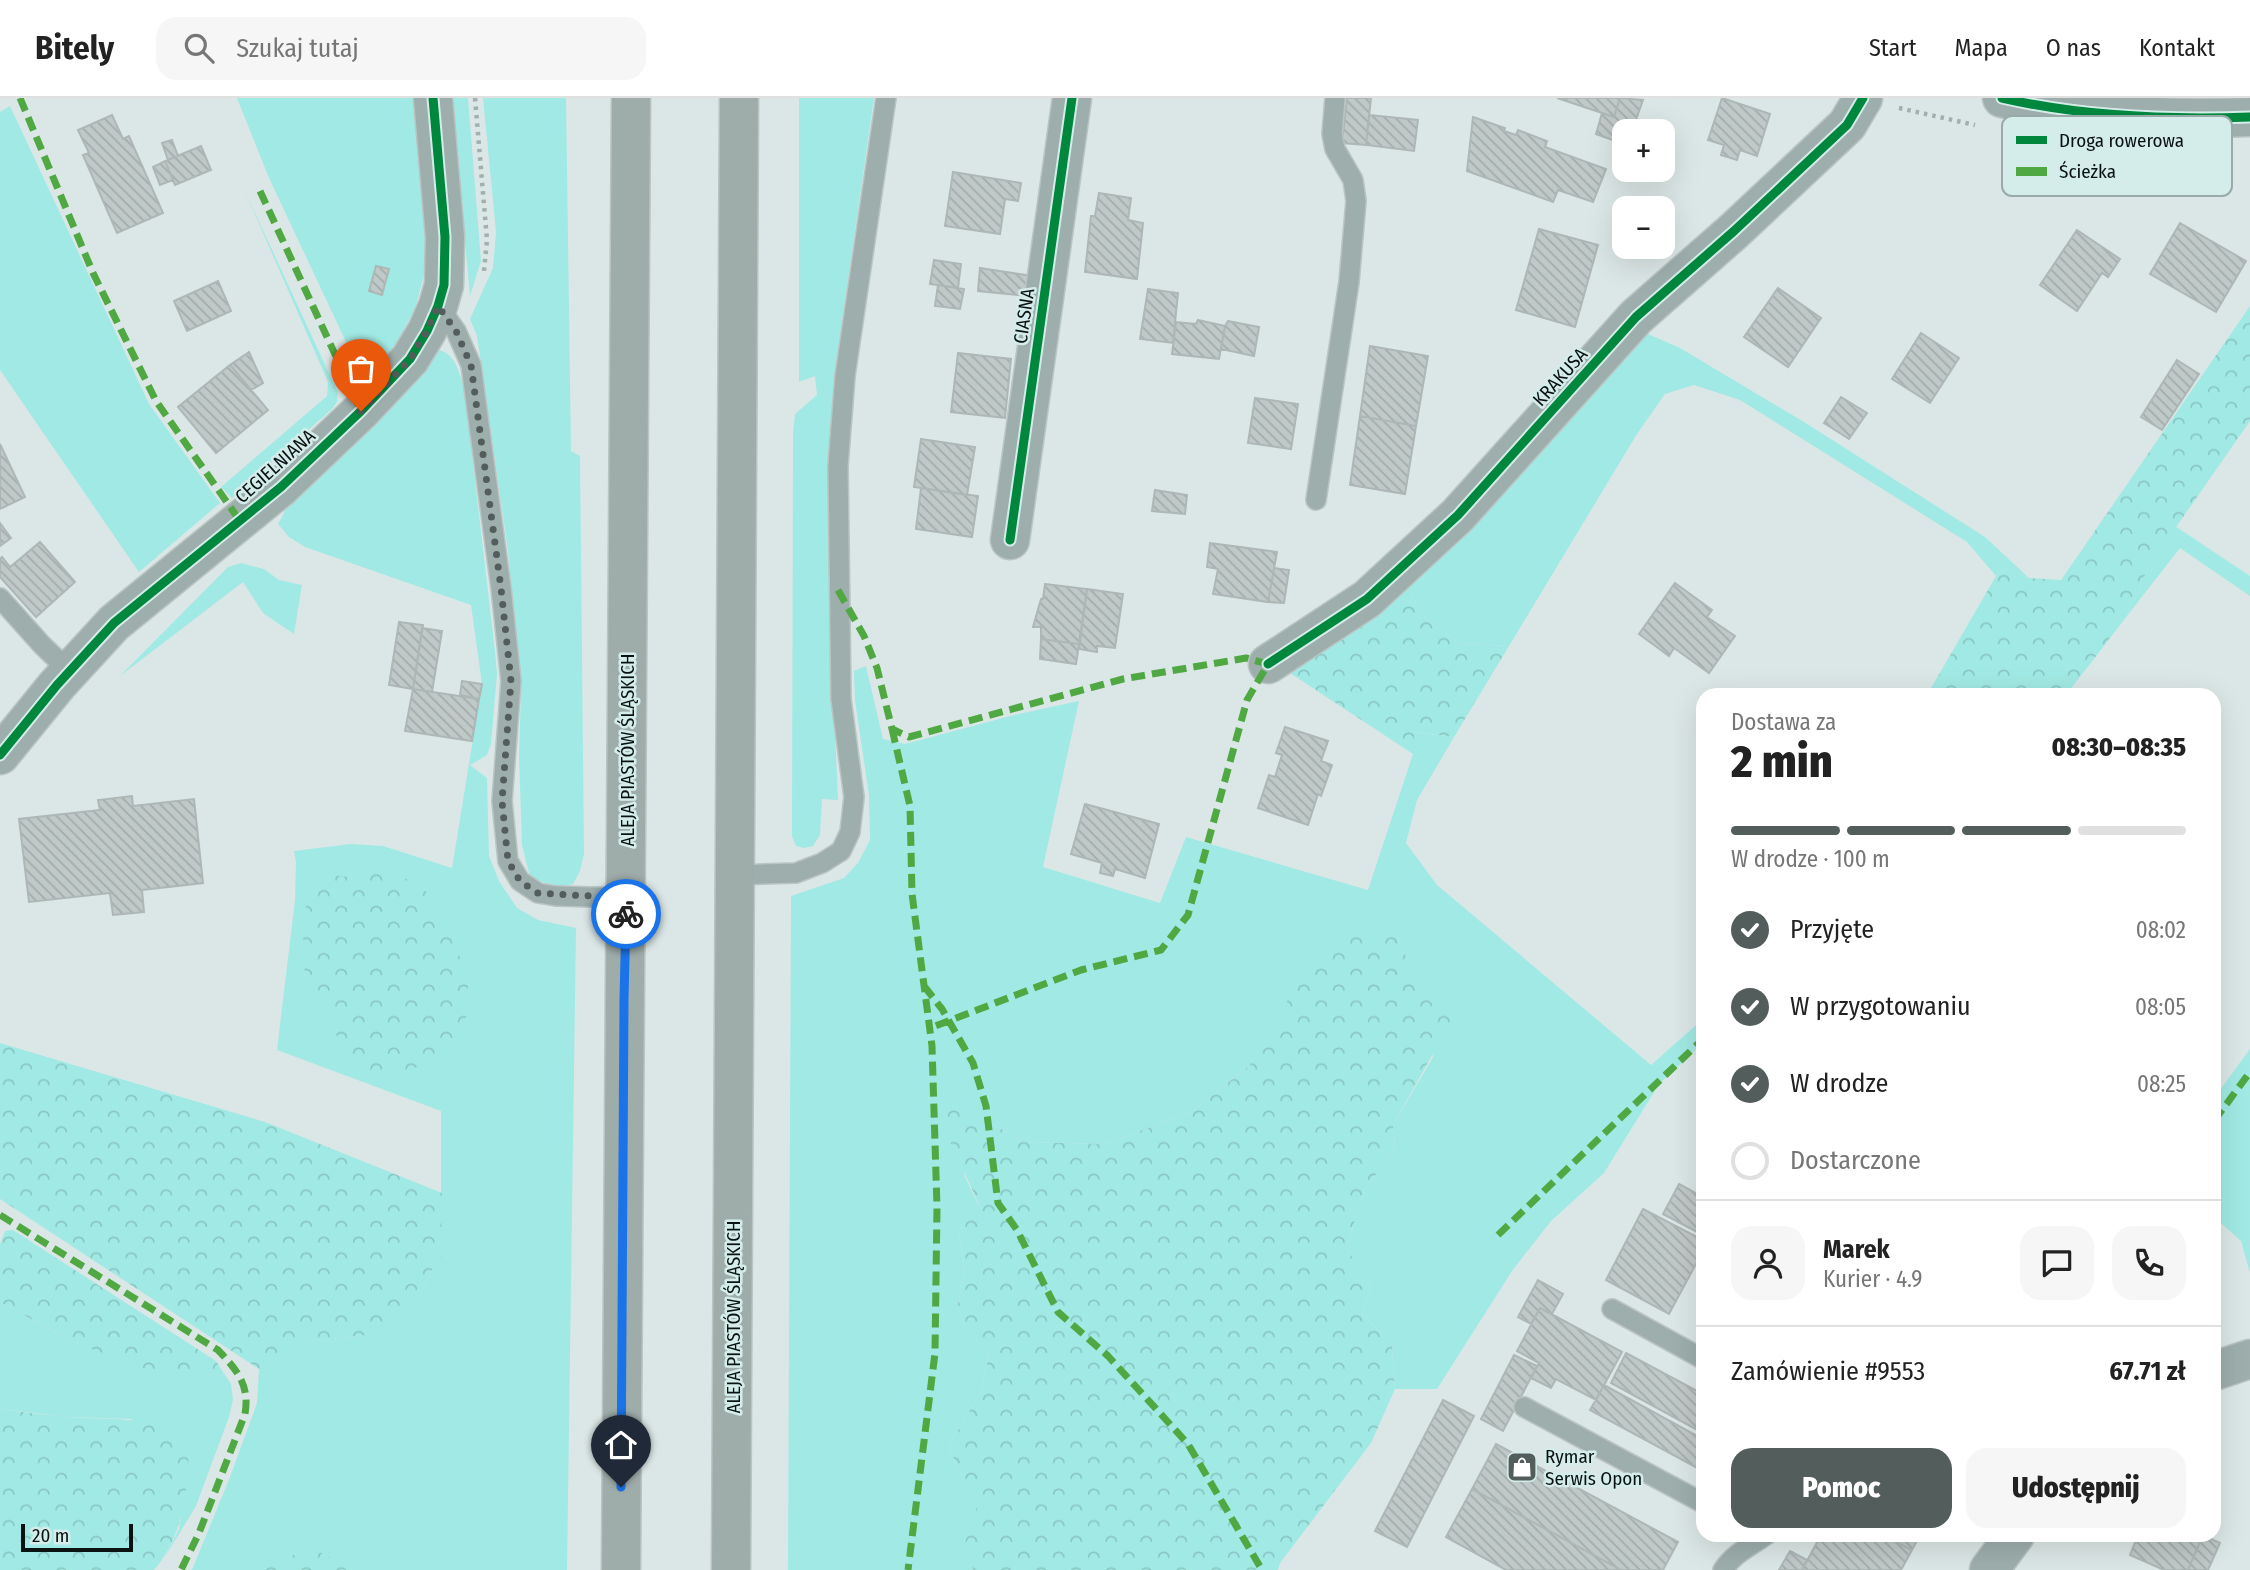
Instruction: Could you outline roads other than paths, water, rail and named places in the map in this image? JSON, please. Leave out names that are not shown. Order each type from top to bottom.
[{"type":"highway","name":"ALEJA PIASTÓW ŚLĄSKICH","points":[[621,1570],[631,98]]},
{"type":"highway","name":"ALEJA PIASTÓW ŚLĄSKICH","points":[[731,1570],[739,98]]},
{"type":"street","name":"CEGIELNIANA","points":[[0,755],[69,671],[114,623],[281,487],[361,411],[410,359],[427,331],[444,285],[445,237],[433,98]]},
{"type":"street","name":"CIASNA","points":[[1010,540],[1072,98]]},
{"type":"street","name":"KRAKUSA","points":[[1268,664],[1367,599],[1458,516],[1636,317],[1734,232],[1847,125],[1863,98]]},
{"type":"street","points":[[2002,98],[2073,111],[2126,116]]},
{"type":"street","points":[[2232,118],[2250,117]]},
{"type":"street","points":[[2221,1369],[2250,1359]]},
{"type":"street","points":[[1989,1570],[2010,1542]]},
{"type":"lane","points":[[735,875],[796,873],[822,863],[841,851],[850,832],[854,797],[841,699],[838,466],[845,376],[886,98]]},
{"type":"lane","points":[[1316,500],[1349,282],[1356,201],[1353,180],[1335,149],[1332,134],[1335,98]]},
{"type":"lane","points":[[438,306],[456,331],[471,365],[501,588],[511,681],[502,801],[508,861],[520,881],[538,893],[626,898]]},
{"type":"lane","points":[[0,598],[41,645],[69,671]]},
{"type":"lane","points":[[1612,1309],[1696,1355]]},
{"type":"lane","points":[[1524,1407],[1696,1499]]},
{"type":"lane","points":[[1723,1570],[1728,1562],[1753,1542]]},
{"type":"place","name":"Rymar Serwis Opon","points":[[1522,1467]]}]
